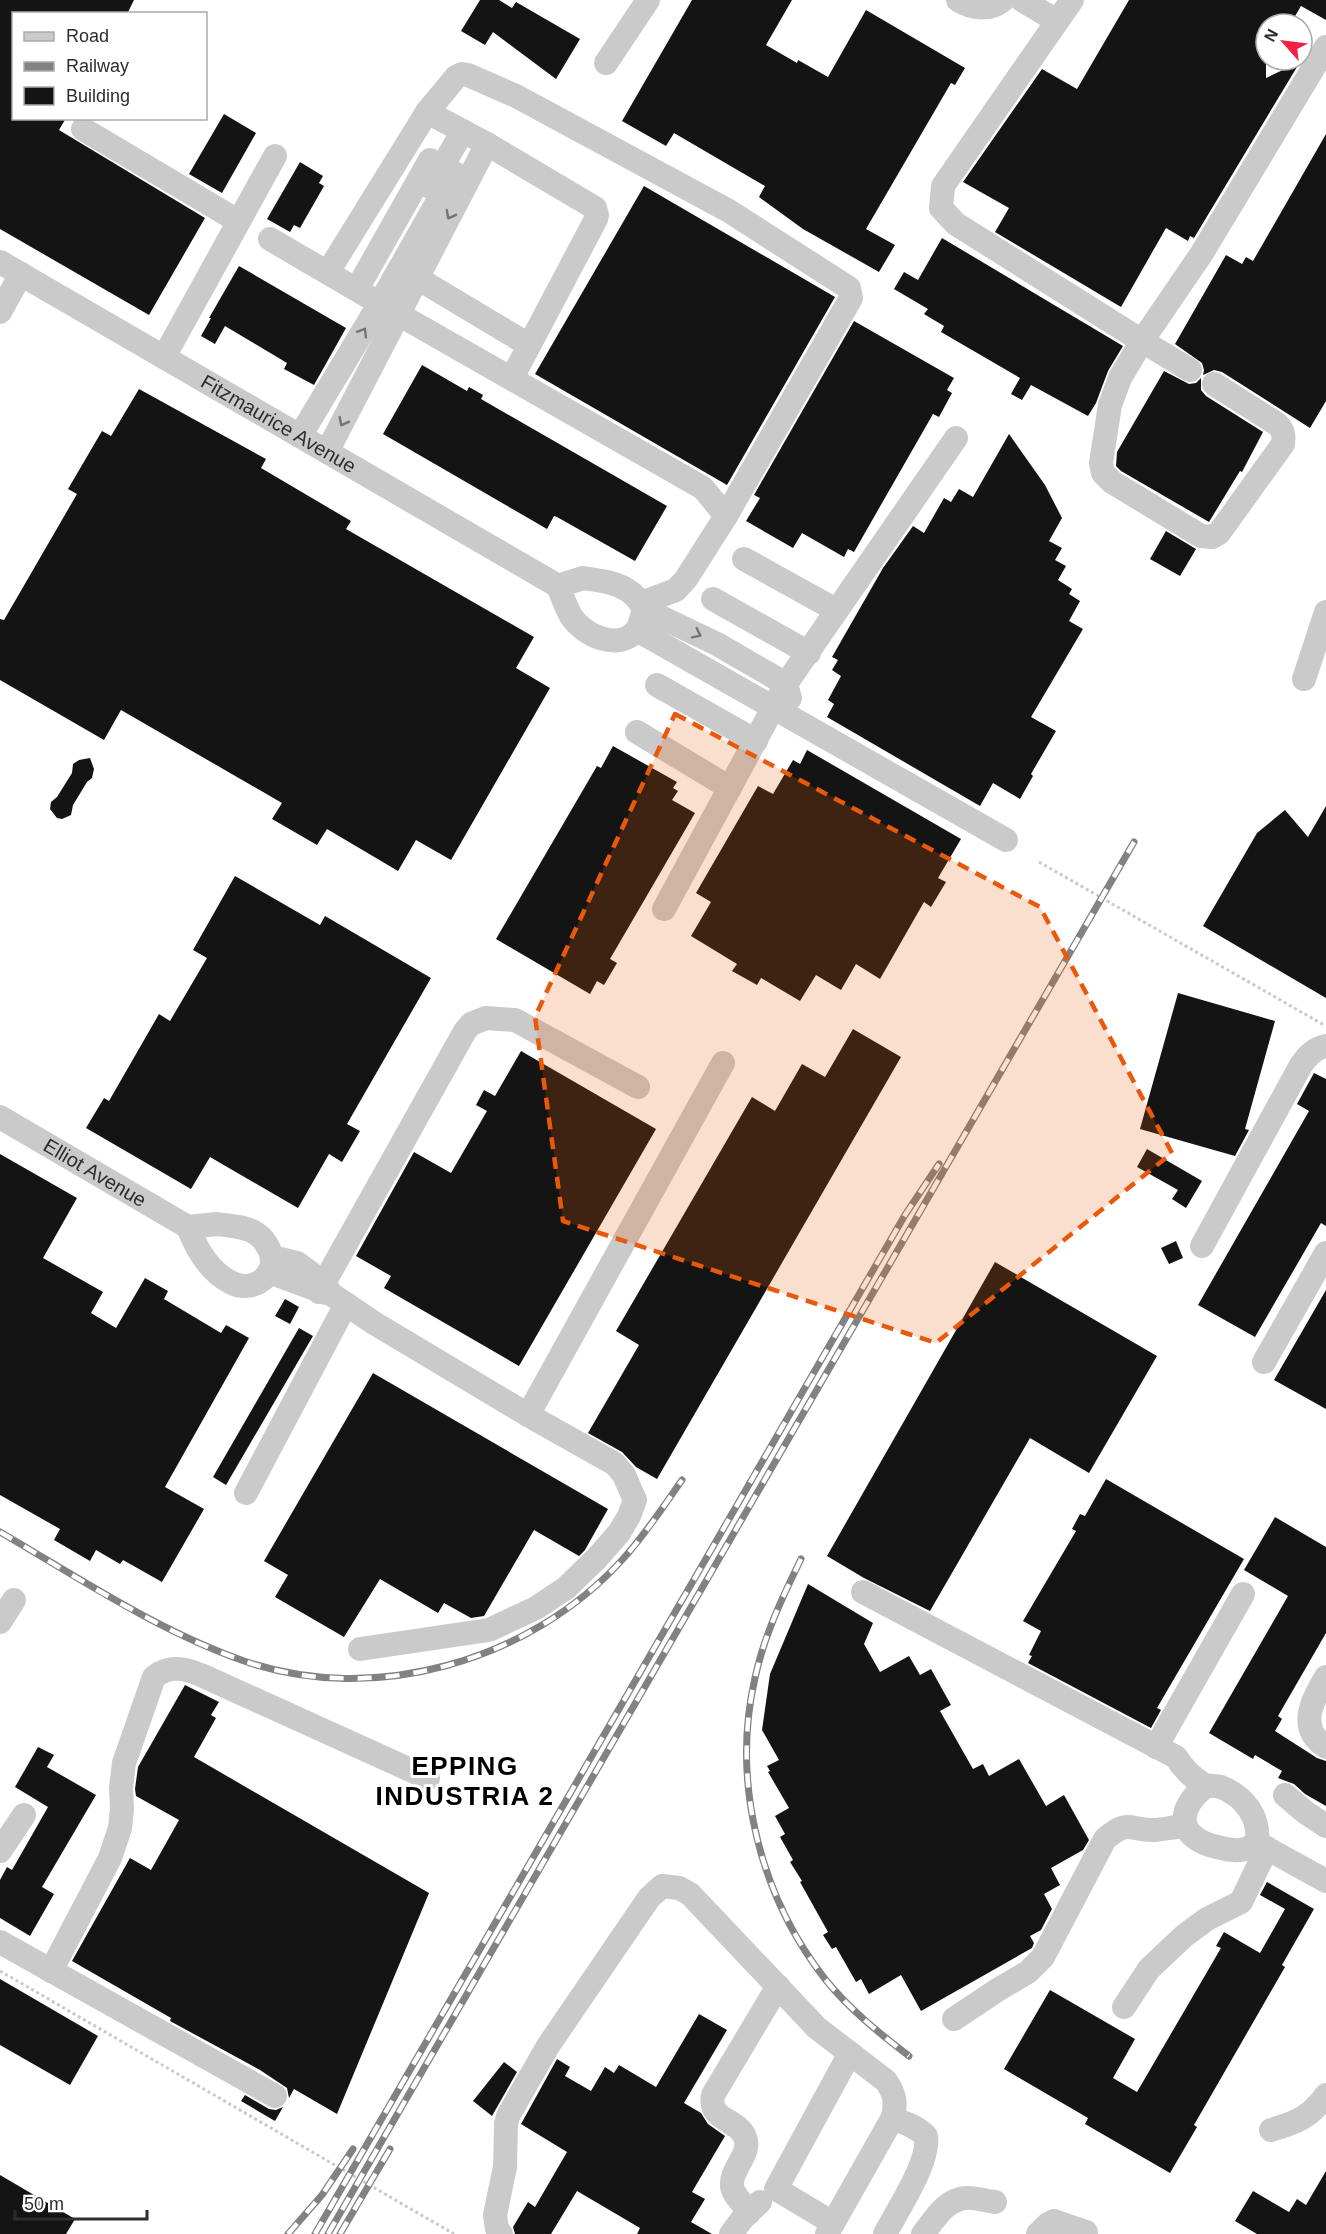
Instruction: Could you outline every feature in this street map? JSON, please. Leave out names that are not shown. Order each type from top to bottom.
[{"type":"street","points":[[606,63],[648,0]]},
{"type":"street","points":[[958,0],[980,8],[989,8],[1003,0]]},
{"type":"street","points":[[1022,0],[1057,21]]},
{"type":"street","points":[[1072,0],[943,186],[941,208],[956,224],[1190,370]]},
{"type":"street","points":[[1214,384],[1277,424],[1283,430],[1284,435],[1283,444],[1220,533],[1206,537],[1121,488],[1103,473],[1101,450],[1113,392],[1142,341],[1202,253],[1326,47]]},
{"type":"street","points":[[417,278],[457,128],[456,77],[468,75],[526,101],[729,211],[849,288],[851,298],[726,516],[682,584],[641,614],[625,639],[614,641],[581,627],[572,617],[558,586],[583,578],[619,584],[641,614],[773,709],[1006,840]]},
{"type":"street","points":[[300,436],[341,368],[363,293],[457,128]]},
{"type":"street","points":[[327,452],[363,383],[363,293],[457,128]]},
{"type":"street","points":[[457,128],[595,208],[596,211],[596,219],[512,378]]},
{"type":"street","points":[[83,129],[238,221]]},
{"type":"street","points":[[164,357],[275,156]]},
{"type":"street","points":[[270,239],[703,488],[726,516]]},
{"type":"street","name":"Fitzmaurice Avenue","points":[[0,262],[558,586]]},
{"type":"street","points":[[0,312],[21,274]]},
{"type":"street","points":[[363,293],[417,278],[529,345]]},
{"type":"street","points":[[341,368],[363,383]]},
{"type":"street","points":[[664,909],[786,684],[956,438]]},
{"type":"street","points":[[744,559],[836,610]]},
{"type":"street","points":[[713,599],[808,653]]},
{"type":"street","points":[[641,614],[717,644],[786,684],[795,721]]},
{"type":"street","points":[[1304,680],[1323,618]]},
{"type":"street","points":[[657,685],[756,741]]},
{"type":"street","points":[[637,732],[730,788]]},
{"type":"street","points":[[246,1493],[330,1293],[465,1031],[471,1024],[486,1018],[515,1020],[638,1087]]},
{"type":"street","points":[[1202,1246],[1301,1065],[1306,1057],[1319,1047],[1325,1036]]},
{"type":"street","points":[[528,1415],[723,1063]]},
{"type":"street","name":"Elliot Avenue","points":[[0,1117],[188,1227]]},
{"type":"street","points":[[217,1224],[247,1229],[258,1234],[265,1242],[271,1265],[264,1281],[253,1286],[231,1283],[207,1261],[194,1242],[188,1227],[217,1224]]},
{"type":"street","points":[[1264,1362],[1326,1253]]},
{"type":"street","points":[[271,1265],[297,1263],[330,1293],[528,1415],[615,1464],[633,1491],[635,1500],[619,1533],[566,1588],[536,1608],[489,1630],[360,1649]]},
{"type":"street","points":[[863,1592],[1176,1757],[1184,1769],[1206,1786],[1219,1786],[1243,1800],[1257,1822],[1262,1845],[1241,1902],[1207,1919],[1184,1936],[1149,1969],[1124,2007]]},
{"type":"street","points":[[1156,1747],[1243,1593]]},
{"type":"street","points":[[0,1622],[14,1600]]},
{"type":"street","points":[[51,1971],[110,1858],[120,1828],[124,1763],[154,1677],[162,1671],[173,1668],[186,1669],[201,1675],[428,1778]]},
{"type":"street","points":[[1326,1677],[1310,1712],[1308,1723],[1311,1733],[1326,1747]]},
{"type":"street","points":[[1206,1786],[1190,1801],[1184,1812],[1185,1826],[1193,1837],[1206,1845],[1243,1850],[1262,1845],[1326,1881]]},
{"type":"street","points":[[1285,1795],[1326,1826]]},
{"type":"street","points":[[0,1851],[24,1815]]},
{"type":"street","points":[[954,2019],[1028,1972],[1043,1957],[1105,1839],[1118,1827],[1154,1830],[1185,1826]]},
{"type":"street","points":[[501,2234],[497,2229],[495,2215],[505,2167],[508,2116],[548,2046],[649,1898],[662,1886],[679,1888],[690,1894],[817,2028],[886,2081],[892,2091],[896,2106],[892,2119],[830,2228],[776,2189]]},
{"type":"street","points":[[0,1942],[275,2096]]},
{"type":"street","points":[[750,2213],[732,2186],[732,2176],[747,2144],[746,2138],[740,2129],[712,2108],[712,2102],[713,2096],[778,1986]]},
{"type":"street","points":[[731,2234],[743,2218],[776,2189],[850,2053]]},
{"type":"street","points":[[1271,2130],[1298,2122],[1326,2095]]},
{"type":"street","points":[[885,2234],[922,2163],[928,2145],[926,2136],[911,2124],[892,2119]]},
{"type":"street","points":[[923,2234],[937,2214],[951,2203],[965,2198],[995,2202]]},
{"type":"street","points":[[1038,2234],[1054,2221],[1087,2233]]},
{"type":"path","points":[[1039,862],[1325,1036]]},
{"type":"path","points":[[0,1971],[454,2234]]},
{"type":"highlighted area","points":[[675,714],[1040,907],[1172,1153],[936,1343],[563,1221],[535,1017]]},
{"type":"building","points":[[0,0],[134,0],[128,12],[12,12],[12,120],[65,120],[59,130],[205,218],[149,315],[0,229]]},
{"type":"building","points":[[480,0],[499,0],[512,8],[516,2],[580,39],[556,79],[493,32],[485,45],[461,31]]},
{"type":"building","points":[[692,0],[792,0],[766,45],[828,77],[866,10],[965,68],[955,85],[951,83],[866,229],[895,245],[879,272],[803,229],[759,197],[765,186],[674,133],[666,146],[622,121]]},
{"type":"building","points":[[1129,0],[1326,0],[1326,20],[1301,6],[1298,12],[1254,12],[1254,72],[1266,72],[1266,78],[1279,72],[1294,72],[1194,238],[1190,236],[1188,241],[1166,228],[1121,307],[995,232],[1009,208],[963,182],[1042,69],[1077,89]]},
{"type":"building","points":[[224,114],[256,133],[222,193],[189,174]]},
{"type":"building","points":[[1326,134],[1326,401],[1310,428],[1222,372],[1214,370],[1203,375],[1202,363],[1175,344],[1226,255],[1242,264],[1246,257],[1253,261]]},
{"type":"building","points":[[300,162],[323,176],[319,183],[324,186],[300,228],[294,225],[290,232],[267,219]]},
{"type":"building","points":[[644,186],[835,297],[727,485],[535,374]]},
{"type":"building","points":[[942,238],[1123,346],[1108,371],[1096,403],[1088,416],[1031,385],[1022,400],[1011,394],[1020,378],[941,332],[944,326],[924,314],[928,309],[894,289],[904,272],[918,280]]},
{"type":"building","points":[[239,266],[346,328],[314,385],[284,369],[287,363],[225,326],[215,344],[201,336]]},
{"type":"building","points":[[854,321],[954,378],[947,390],[952,393],[939,417],[933,414],[854,552],[848,549],[844,557],[802,533],[793,548],[746,521],[760,498],[754,495]]},
{"type":"building","points":[[422,365],[467,391],[469,387],[483,395],[481,399],[667,506],[635,561],[557,517],[554,516],[547,529],[383,434]]},
{"type":"building","points":[[1164,371],[1189,384],[1196,383],[1201,378],[1201,390],[1206,396],[1263,432],[1242,472],[1240,471],[1209,522],[1116,466],[1117,452]]},
{"type":"building","points":[[139,389],[266,459],[261,468],[351,521],[346,529],[534,637],[516,668],[550,688],[451,860],[416,840],[398,871],[327,829],[317,845],[272,819],[282,803],[121,710],[104,740],[0,680],[0,619],[4,620],[77,494],[68,489],[102,431],[111,436]]},
{"type":"building","points":[[1009,434],[1045,485],[1062,518],[1049,541],[1062,548],[1055,560],[1066,566],[1058,580],[1072,589],[1069,594],[1080,601],[1069,621],[1083,629],[1031,717],[1056,731],[1031,774],[1033,776],[1020,799],[993,783],[980,806],[827,717],[834,704],[828,700],[841,676],[832,670],[838,660],[832,657],[883,568],[913,526],[924,533],[944,498],[951,502],[959,489],[973,497]]},
{"type":"building","points":[[1166,531],[1196,549],[1180,576],[1150,559]]},
{"type":"building","points":[[613,746],[677,782],[673,788],[678,791],[672,800],[695,813],[610,959],[617,963],[604,985],[597,981],[590,994],[496,939],[597,766],[601,768]]},
{"type":"building","points":[[807,750],[961,839],[938,878],[946,882],[931,907],[924,902],[880,979],[856,964],[841,990],[816,975],[800,1001],[761,978],[757,985],[732,971],[737,964],[691,936],[711,902],[696,893],[758,786],[773,794],[793,760],[800,764]]},
{"type":"building","points":[[90,758],[94,769],[92,778],[73,805],[71,815],[62,819],[57,818],[50,809],[51,802],[57,797],[72,773],[73,764]]},
{"type":"building","points":[[1326,806],[1326,998],[1203,926],[1257,833],[1285,810],[1308,837]]},
{"type":"building","points":[[235,876],[320,925],[325,916],[431,978],[347,1124],[360,1131],[342,1162],[329,1154],[298,1208],[210,1157],[191,1189],[86,1128],[104,1098],[109,1101],[159,1014],[170,1021],[207,958],[193,950]]},
{"type":"building","points":[[1178,993],[1275,1021],[1245,1129],[1249,1130],[1235,1156],[1140,1129]]},
{"type":"building","points":[[853,1029],[901,1057],[657,1479],[636,1467],[622,1452],[588,1433],[639,1345],[616,1331],[752,1097],[775,1111],[802,1064],[825,1077]]},
{"type":"building","points":[[521,1051],[656,1129],[519,1366],[384,1288],[391,1276],[356,1256],[414,1152],[451,1173],[487,1111],[476,1105],[484,1090],[495,1096]]},
{"type":"building","points":[[1314,1073],[1326,1079],[1326,1226],[1321,1223],[1255,1337],[1198,1305],[1309,1111],[1297,1104]]},
{"type":"building","points":[[1147,1149],[1202,1181],[1186,1208],[1172,1199],[1178,1190],[1137,1167]]},
{"type":"building","points":[[0,1154],[77,1198],[43,1258],[103,1292],[91,1313],[116,1328],[145,1278],[168,1291],[164,1299],[221,1333],[226,1325],[249,1338],[165,1487],[204,1509],[162,1582],[123,1560],[120,1564],[96,1550],[90,1561],[54,1540],[60,1529],[0,1495]]},
{"type":"building","points":[[1176,1241],[1183,1258],[1169,1264],[1161,1248]]},
{"type":"building","points":[[995,1262],[1157,1356],[1089,1473],[1030,1438],[930,1611],[864,1578],[827,1556]]},
{"type":"building","points":[[1326,1290],[1326,1409],[1274,1380]]},
{"type":"building","points":[[285,1299],[299,1307],[290,1324],[275,1316]]},
{"type":"building","points":[[299,1328],[313,1336],[226,1485],[213,1477]]},
{"type":"building","points":[[373,1373],[608,1509],[585,1550],[579,1556],[534,1530],[484,1616],[471,1618],[444,1603],[438,1613],[380,1579],[344,1637],[275,1597],[288,1575],[264,1561]]},
{"type":"building","points":[[1106,1479],[1244,1559],[1157,1708],[1161,1710],[1151,1728],[1028,1663],[1032,1656],[1029,1655],[1041,1631],[1023,1621],[1076,1531],[1072,1529],[1080,1514],[1085,1516]]},
{"type":"building","points":[[1275,1517],[1326,1547],[1326,1633],[1278,1716],[1282,1719],[1275,1731],[1317,1758],[1326,1761],[1326,1806],[1305,1794],[1294,1784],[1278,1778],[1282,1771],[1255,1755],[1253,1759],[1209,1733],[1288,1596],[1244,1570]]},
{"type":"building","points":[[808,1584],[873,1623],[864,1644],[880,1672],[909,1656],[920,1675],[931,1669],[951,1705],[940,1711],[973,1769],[983,1764],[989,1776],[1019,1759],[1046,1806],[1064,1795],[1089,1840],[1083,1850],[1051,1868],[1060,1885],[1044,1894],[1052,1909],[1041,1930],[1030,1936],[1034,1943],[1032,1948],[921,2011],[901,1975],[869,1994],[861,1979],[856,1982],[836,1947],[832,1949],[823,1935],[828,1932],[800,1882],[802,1881],[790,1862],[793,1860],[780,1837],[785,1834],[775,1816],[789,1808],[768,1772],[770,1771],[767,1766],[779,1760],[762,1730],[770,1674]]},
{"type":"building","points":[[185,1685],[219,1702],[211,1715],[216,1718],[194,1757],[429,1893],[337,2114],[294,2089],[289,2098],[287,2088],[260,2070],[170,2021],[171,2018],[72,1961],[130,1858],[151,1870],[179,1820],[136,1796],[135,1789],[138,1767]]},
{"type":"building","points":[[38,1747],[54,1755],[47,1767],[96,1795],[42,1887],[54,1894],[30,1936],[0,1918],[0,1880],[7,1867],[12,1870],[48,1807],[15,1787]]},
{"type":"building","points":[[1267,1882],[1314,1909],[1282,1965],[1285,1967],[1194,2125],[1197,2127],[1170,2173],[1085,2124],[1088,2118],[1004,2069],[1050,1990],[1135,2039],[1113,2078],[1137,2092],[1221,1948],[1216,1946],[1224,1932],[1260,1953],[1285,1909],[1260,1895]]},
{"type":"building","points":[[0,1979],[98,2036],[70,2085],[0,2045]]},
{"type":"building","points":[[699,2014],[727,2030],[684,2103],[701,2113],[708,2124],[725,2136],[692,2192],[705,2199],[691,2222],[712,2234],[637,2234],[640,2228],[577,2191],[551,2234],[515,2234],[513,2227],[528,2202],[535,2207],[567,2152],[521,2124],[557,2059],[570,2067],[565,2076],[591,2091],[605,2067],[614,2073],[619,2065],[656,2087]]},
{"type":"building","points":[[504,2062],[517,2072],[492,2116],[473,2101]]},
{"type":"building","points":[[245,2095],[269,2109],[276,2110],[283,2107],[275,2121],[241,2101]]},
{"type":"building","points":[[1326,2171],[1326,2234],[1257,2234],[1235,2221],[1253,2191],[1289,2212],[1297,2199],[1306,2205]]},
{"type":"building","points":[[0,2175],[75,2219],[66,2234],[0,2234]]},
{"type":"railway","points":[[328,2234],[1134,842]]},
{"type":"railway","points":[[315,2234],[905,1215],[939,1164]]},
{"type":"railway","points":[[0,1532],[150,1619],[212,1649],[244,1661],[294,1674],[345,1678],[397,1675],[448,1665],[497,1648],[543,1625],[585,1595],[622,1560],[682,1480]]},
{"type":"railway","points":[[801,1559],[768,1632],[755,1678],[748,1717],[749,1797],[757,1836],[768,1875],[783,1912],[802,1947],[825,1979],[844,2000],[909,2056]]},
{"type":"railway","points":[[288,2234],[322,2195],[353,2149]]},
{"type":"railway","points":[[340,2234],[390,2149]]},
{"type":"district","name":"EPPING INDUSTRIA 2","points":[[465,1780]]}]
